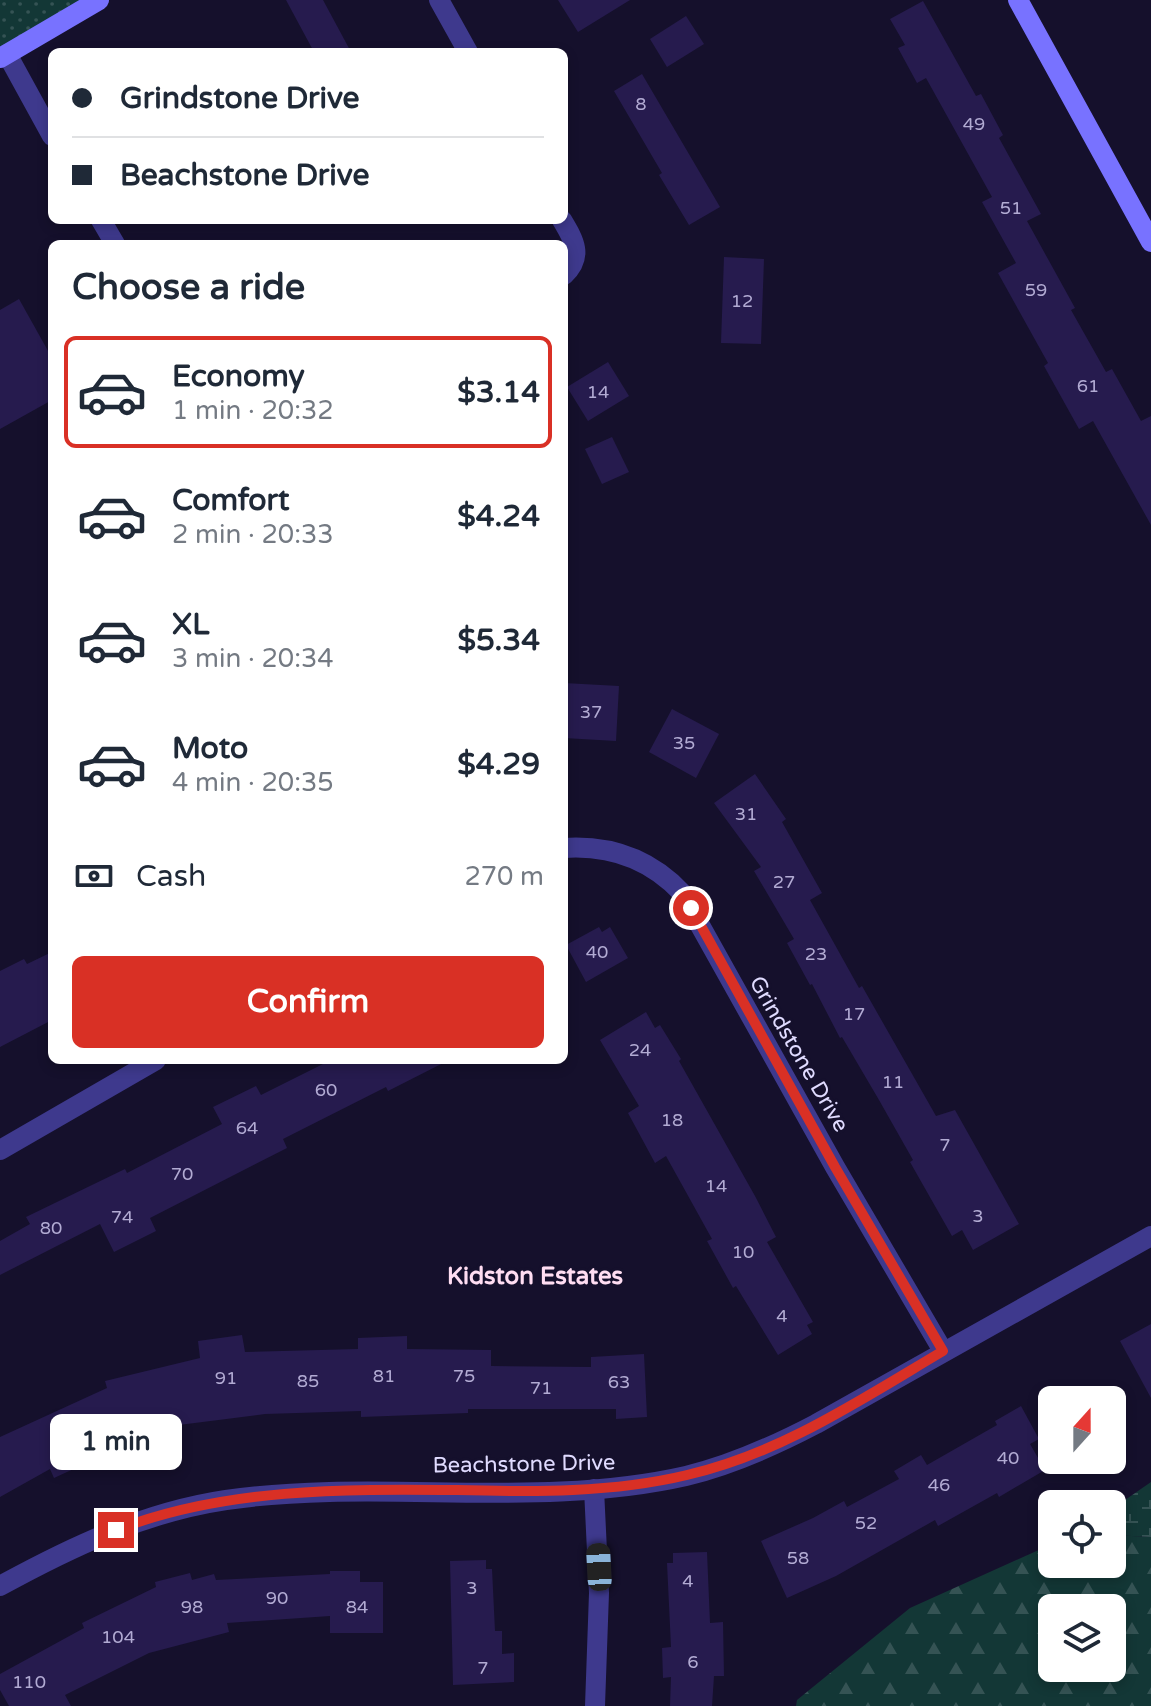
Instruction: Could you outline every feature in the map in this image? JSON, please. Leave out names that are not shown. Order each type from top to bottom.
[{"type":"street","points":[[48,129],[4,56],[99,0]]},
{"type":"street","points":[[439,0],[466,48]]},
{"type":"street","points":[[1018,0],[1151,242]]},
{"type":"street","points":[[564,224],[577,248],[568,270]]},
{"type":"street","name":"Grindstone Drive","points":[[568,848],[614,850],[657,871],[682,893],[835,1167],[943,1351]]},
{"type":"street","points":[[0,1150],[149,1064]]},
{"type":"street","name":"Beachstone Drive","points":[[0,1586],[55,1557],[137,1522],[225,1500],[362,1491],[594,1489],[687,1475],[732,1463],[802,1431],[1151,1236]]},
{"type":"street","points":[[594,1489],[599,1567],[595,1706]]},
{"type":"green space","points":[[0,0],[99,0],[0,59]]},
{"type":"green space","points":[[1151,1482],[1151,1537],[1126,1536],[1126,1499]]},
{"type":"green space","points":[[1126,1536],[1151,1537],[1151,1706],[796,1706],[797,1700],[910,1608],[1038,1550],[1038,1578],[1126,1578]]},
{"type":"building","points":[[286,0],[323,0],[349,48],[312,48]]},
{"type":"building","points":[[558,0],[630,0],[578,32]]},
{"type":"building","points":[[923,1],[976,96],[981,94],[1003,135],[999,138],[1041,214],[1027,221],[1075,308],[1071,310],[1106,372],[1112,369],[1141,421],[1151,416],[1151,525],[1093,421],[1079,429],[1044,366],[1048,363],[998,273],[1016,263],[982,202],[992,197],[926,78],[917,83],[898,48],[905,45],[890,19]]},
{"type":"building","points":[[686,16],[704,44],[667,67],[650,39]]},
{"type":"building","points":[[642,74],[720,207],[689,225],[614,91]]},
{"type":"building","points":[[724,257],[764,259],[761,344],[721,343]]},
{"type":"building","points":[[19,299],[48,351],[48,402],[0,429],[0,310]]},
{"type":"building","points":[[608,362],[629,396],[588,421],[568,386]]},
{"type":"building","points":[[612,437],[629,472],[602,484],[585,449]]},
{"type":"building","points":[[568,683],[619,686],[616,741],[568,738]]},
{"type":"building","points":[[672,709],[719,734],[696,778],[649,752]]},
{"type":"building","points":[[755,774],[786,819],[782,822],[822,893],[810,900],[859,988],[862,986],[936,1116],[955,1110],[1019,1224],[973,1250],[962,1230],[952,1236],[910,1162],[913,1160],[787,943],[794,939],[754,871],[761,867],[714,803]]},
{"type":"building","points":[[599,927],[602,932],[610,927],[628,958],[586,982],[568,944]]},
{"type":"building","points":[[48,954],[48,1022],[0,1047],[0,971],[24,959],[27,964]]},
{"type":"building","points":[[646,1012],[655,1028],[660,1025],[681,1059],[679,1061],[755,1196],[776,1237],[767,1242],[813,1322],[807,1325],[812,1334],[778,1355],[736,1286],[733,1288],[707,1241],[712,1239],[666,1156],[655,1163],[628,1113],[639,1106],[600,1040]]},
{"type":"building","points":[[323,1064],[441,1064],[388,1091],[386,1087],[283,1139],[287,1148],[150,1218],[156,1231],[114,1252],[100,1224],[0,1275],[0,1241],[30,1224],[26,1217],[125,1169],[127,1173],[222,1124],[213,1107],[256,1086],[261,1095]]},
{"type":"building","points":[[1151,1324],[1151,1398],[1120,1341]]},
{"type":"building","points":[[242,1335],[245,1352],[358,1349],[358,1338],[407,1336],[407,1349],[491,1350],[491,1366],[591,1367],[591,1357],[644,1354],[647,1417],[616,1419],[616,1409],[468,1409],[468,1413],[361,1417],[361,1411],[265,1414],[171,1426],[173,1432],[102,1449],[104,1455],[54,1478],[50,1469],[0,1497],[0,1437],[107,1388],[105,1381],[200,1358],[198,1341]]},
{"type":"building","points":[[1021,1406],[1038,1437],[1030,1444],[1038,1458],[1038,1474],[938,1526],[935,1520],[836,1576],[787,1598],[761,1541],[844,1501],[847,1507],[899,1479],[894,1471],[921,1455],[927,1465],[997,1425],[995,1421]]},
{"type":"building","points":[[707,1552],[710,1623],[723,1622],[724,1676],[714,1676],[712,1706],[670,1706],[671,1677],[663,1678],[662,1648],[671,1647],[667,1563],[673,1563],[673,1553]]},
{"type":"building","points":[[486,1560],[486,1569],[492,1569],[495,1631],[502,1631],[502,1654],[514,1653],[514,1682],[453,1685],[450,1561]]},
{"type":"building","points":[[330,1571],[360,1571],[360,1582],[383,1582],[383,1633],[330,1633],[330,1616],[227,1623],[229,1632],[149,1653],[65,1695],[71,1706],[9,1706],[0,1690],[0,1674],[84,1628],[82,1623],[156,1587],[155,1582],[190,1573],[192,1580],[214,1574],[216,1580],[330,1574]]},
{"type":"district","name":"Kidston Estates","points":[[535,1276]]},
{"type":"route","points":[[116,1530],[181,1509],[271,1495],[409,1490],[596,1489],[687,1475],[732,1463],[775,1445],[943,1351],[835,1167],[691,908]]}]
